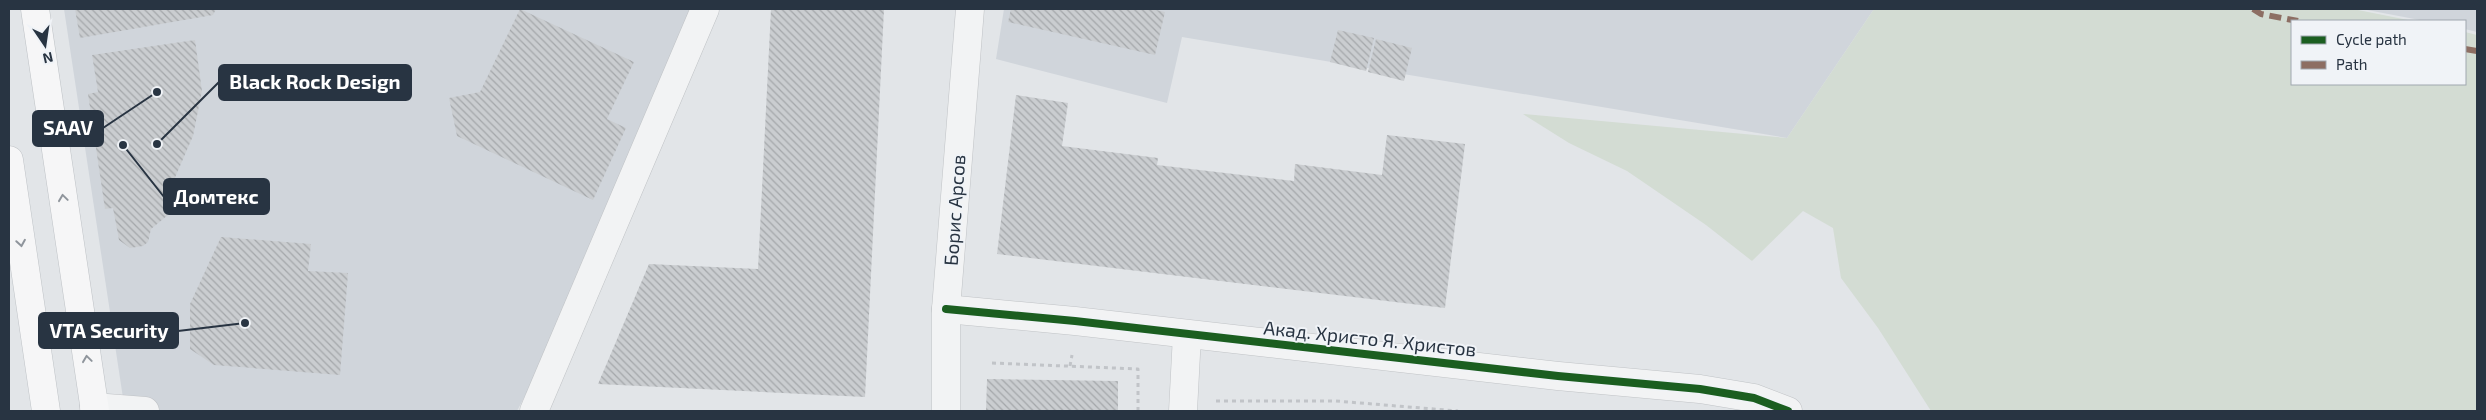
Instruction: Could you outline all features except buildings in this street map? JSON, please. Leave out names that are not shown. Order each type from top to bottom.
[{"type":"main road","points":[[35,9],[94,409]]},
{"type":"main road","points":[[9,160],[46,411]]},
{"type":"street","points":[[534,411],[705,9]]},
{"type":"street","name":"Борис Арсов","points":[[946,411],[946,309],[970,9]]},
{"type":"street","name":"Акад. Христо Я. Христов","points":[[946,309],[1075,321],[1558,376],[1700,389],[1754,398],[1788,411]]},
{"type":"street","points":[[1187,335],[1195,406]]},
{"type":"street","points":[[94,409],[145,411]]},
{"type":"path","points":[[992,363],[1138,369],[1138,411]]},
{"type":"path","points":[[1195,406],[1275,399],[1336,401],[1458,411]]},
{"type":"shaded area","points":[[64,9],[699,9],[555,338],[517,411],[125,411]]},
{"type":"shaded area","points":[[1004,9],[1874,9],[1787,138],[1182,37],[1167,103],[996,59]]},
{"type":"shaded area","points":[[1874,9],[2353,9],[2408,20],[2291,20],[2291,85],[2466,85],[2466,32],[2477,35],[2477,411],[1931,411],[1878,328],[1841,278],[1833,228],[1803,211],[1752,261],[1706,225],[1627,171],[1569,143],[1523,114],[1787,138]]},
{"type":"shaded area","points":[[2362,9],[2477,9],[2477,32],[2466,29],[2466,20],[2420,20]]},
{"type":"marked path","points":[[2253,9],[2261,14],[2293,20]]},
{"type":"marked path","points":[[2466,49],[2477,51]]},
{"type":"cycle path","points":[[946,309],[1075,321],[1558,376],[1700,389],[1754,398],[1788,411]]},
{"type":"place","name":"SAAV","points":[[157,92]]},
{"type":"place","name":"Black Rock Design","points":[[157,144]]},
{"type":"place","name":"Домтекс","points":[[123,145]]},
{"type":"place","name":"VTA Security","points":[[245,323]]}]
